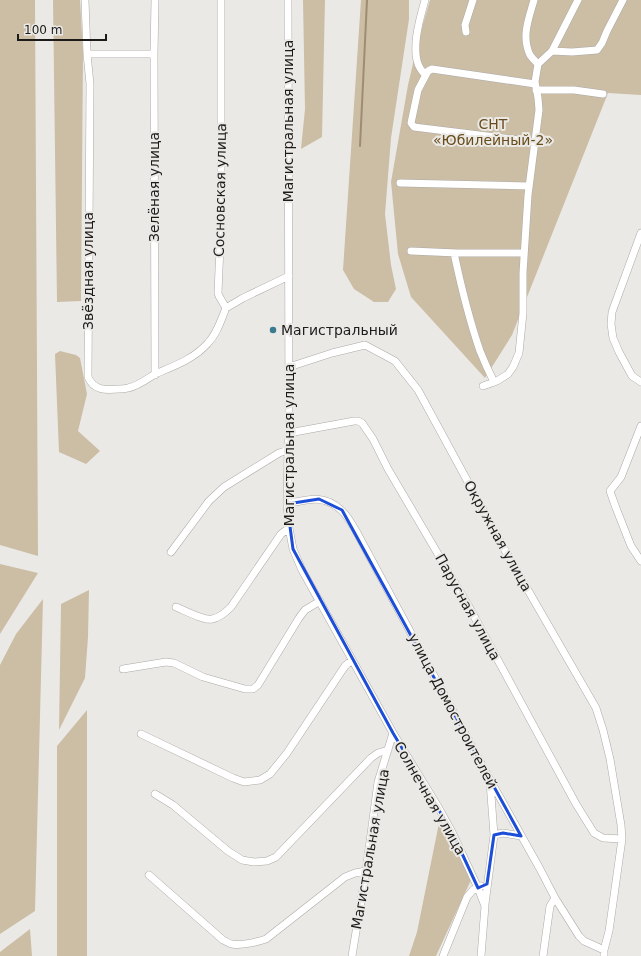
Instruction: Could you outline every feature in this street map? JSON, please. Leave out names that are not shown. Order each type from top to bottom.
[{"type":"street","name":"Звёздная улица","points":[[85,0],[87,54],[90,84],[88,377],[90,382],[94,386],[108,390],[128,388],[179,364],[197,353],[208,343],[216,333],[226,308]]},
{"type":"street","name":"Зелёная улица","points":[[155,0],[155,375]]},
{"type":"street","name":"Сосновская улица","points":[[221,0],[221,222],[218,293],[226,308]]},
{"type":"street","name":"Магистральная улица","points":[[288,0],[289,433],[287,504],[289,528],[293,549],[302,570],[393,733],[378,782],[366,871],[352,956]]},
{"type":"street","points":[[425,0],[418,24],[416,46],[419,67],[426,75]]},
{"type":"street","points":[[466,32],[465,25],[473,0]]},
{"type":"street","points":[[534,0],[525,39],[531,56],[538,64]]},
{"type":"street","points":[[483,386],[497,381],[508,374],[519,353],[523,313],[523,273],[529,186],[539,110],[536,87],[538,64],[552,51],[578,0]]},
{"type":"street","points":[[552,51],[572,52],[597,50],[602,43],[623,0]]},
{"type":"street","points":[[87,54],[154,54]]},
{"type":"street","points":[[534,142],[414,127],[411,122],[418,90],[428,71],[432,69],[536,87],[603,94]]},
{"type":"street","points":[[400,183],[529,186]]},
{"type":"street","points":[[641,233],[612,312],[611,324],[613,338],[619,352],[632,376],[641,382]]},
{"type":"street","points":[[411,251],[454,253],[524,253]]},
{"type":"street","points":[[454,253],[459,279],[474,332],[494,382]]},
{"type":"street","points":[[226,308],[242,298],[289,276]]},
{"type":"street","name":"Окружная улица","points":[[289,367],[332,353],[365,345],[395,361],[418,390],[510,558],[596,708],[604,730],[610,759],[622,839],[604,953]]},
{"type":"street","name":"Парусная улица","points":[[289,433],[354,421],[362,423],[373,439],[388,470],[468,605],[576,804],[594,833],[603,838],[622,839]]},
{"type":"street","points":[[641,426],[621,477],[610,491],[632,546],[641,561]]},
{"type":"street","points":[[172,552],[209,501],[224,487],[279,453],[288,450]]},
{"type":"street","name":"улица Домостроителей","points":[[287,504],[309,499],[319,499],[333,504],[342,510],[356,531],[555,898],[584,942],[604,953]]},
{"type":"street","points":[[176,607],[199,617],[211,620],[221,616],[232,607],[281,534],[289,528]]},
{"type":"street","points":[[124,669],[166,662],[174,663],[203,677],[245,689],[253,689],[258,685],[305,610],[320,601]]},
{"type":"street","points":[[141,734],[233,778],[244,782],[260,780],[270,774],[288,753],[345,666],[352,660]]},
{"type":"street","name":"Солнечная улица","points":[[393,733],[452,832],[478,888],[485,906],[482,956]]},
{"type":"street","points":[[155,794],[173,805],[228,851],[242,860],[254,862],[267,861],[276,857],[370,758],[378,753],[388,750]]},
{"type":"street","points":[[485,906],[494,835],[489,778]]},
{"type":"street","points":[[494,835],[503,833],[522,836]]},
{"type":"street","points":[[148,875],[223,940],[232,944],[240,944],[257,942],[266,939],[345,877],[366,871]]},
{"type":"street","points":[[443,956],[467,897],[473,890],[487,884]]},
{"type":"street","points":[[543,956],[550,906],[555,898]]},
{"type":"highlighted area","points":[[319,499],[342,510],[521,836],[503,833],[494,835],[487,884],[478,888],[452,832],[393,733],[293,549],[287,504]]},
{"type":"green space","points":[[0,0],[35,0],[38,556],[0,545]]},
{"type":"green space","points":[[53,0],[80,0],[83,52],[81,301],[57,302]]},
{"type":"green space","points":[[303,0],[325,0],[322,137],[301,149],[305,109]]},
{"type":"green space","points":[[361,0],[409,0],[409,19],[391,138],[385,214],[391,265],[396,289],[388,302],[374,302],[354,289],[343,270]]},
{"type":"green space","name":"СНТ «Юбилейный-2»","points":[[430,0],[641,0],[641,95],[608,93],[512,335],[485,378],[411,297],[398,254],[391,182],[408,85]]},
{"type":"green space","points":[[60,351],[76,355],[80,358],[87,394],[78,431],[100,451],[86,464],[59,452],[55,354]]},
{"type":"green space","points":[[0,564],[38,573],[0,634]]},
{"type":"green space","points":[[89,590],[85,678],[59,730],[61,604]]},
{"type":"green space","points":[[43,599],[35,911],[0,934],[0,665],[16,634]]},
{"type":"green space","points":[[87,710],[87,956],[57,956],[57,746]]},
{"type":"green space","points":[[440,818],[471,880],[436,956],[409,956],[417,932]]},
{"type":"green space","points":[[30,929],[32,956],[0,956],[0,952]]},
{"type":"waterway","points":[[360,146],[367,0]]},
{"type":"place","name":"Магистральный","points":[[273,330]]}]
